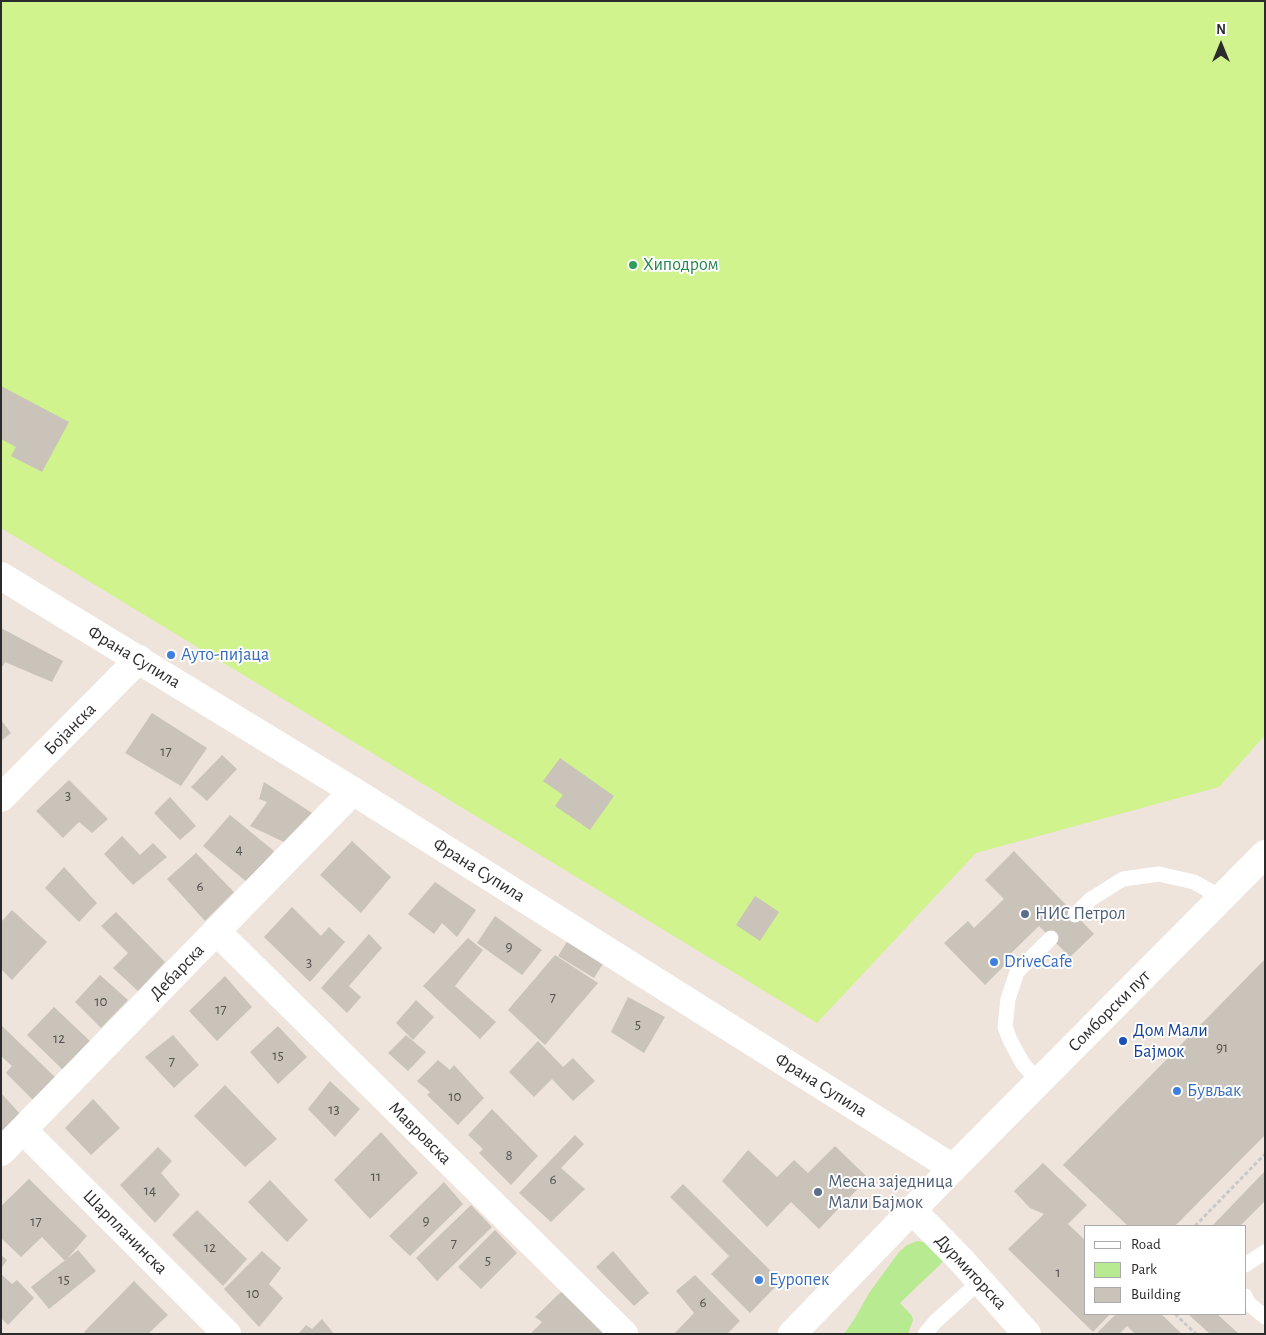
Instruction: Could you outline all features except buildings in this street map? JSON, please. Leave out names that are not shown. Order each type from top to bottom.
[{"type":"street","name":"Франа Супила","points":[[1,576],[353,791],[953,1168]]},
{"type":"street","name":"Бојанска","points":[[1,798],[139,659]]},
{"type":"street","name":"Дебарска","points":[[1,1152],[353,791]]},
{"type":"street","name":"Сомборски пут","points":[[802,1329],[953,1168],[1265,854]]},
{"type":"street","name":"Мавровска","points":[[216,931],[624,1334]]},
{"type":"street","name":"Шарпланинска","points":[[23,1130],[228,1334]]},
{"type":"street","name":"Дурмиторска","points":[[914,1210],[980,1280],[1027,1334]]},
{"type":"lane","points":[[1075,914],[1090,899],[1123,879],[1159,874],[1194,882],[1222,898]]},
{"type":"lane","points":[[1039,1081],[1023,1064],[1010,1040],[1006,1027],[1008,999],[1017,972],[1051,938]]},
{"type":"lane","points":[[1246,1264],[1265,1252]]},
{"type":"lane","points":[[925,1334],[935,1322],[980,1280]]},
{"type":"lane","points":[[1246,1298],[1248,1303],[1265,1317]]},
{"type":"path","points":[[1196,1225],[1265,1154]]},
{"type":"path","points":[[1176,1315],[1196,1334]]},
{"type":"green space","name":"Хиподром","points":[[1,1],[1265,1],[1265,735],[1219,787],[976,853],[817,1023],[1,528]]},
{"type":"green space","points":[[917,1241],[931,1243],[949,1256],[900,1303],[912,1316],[913,1320],[908,1334],[844,1334],[869,1293],[899,1252],[907,1245]]},
{"type":"place","name":"Хиподром","points":[[633,265]]},
{"type":"place","name":"Ауто-пијаца","points":[[171,655]]},
{"type":"place","name":"НИС Петрол","points":[[1025,914]]},
{"type":"place","name":"DriveCafe","points":[[994,962]]},
{"type":"place","name":"Дом Мали Бајмок","points":[[1123,1041]]},
{"type":"place","name":"Бувљак","points":[[1177,1091]]},
{"type":"place","name":"Месна заједница Мали Бајмок","points":[[818,1192]]},
{"type":"place","name":"Еуропек","points":[[759,1280]]}]
